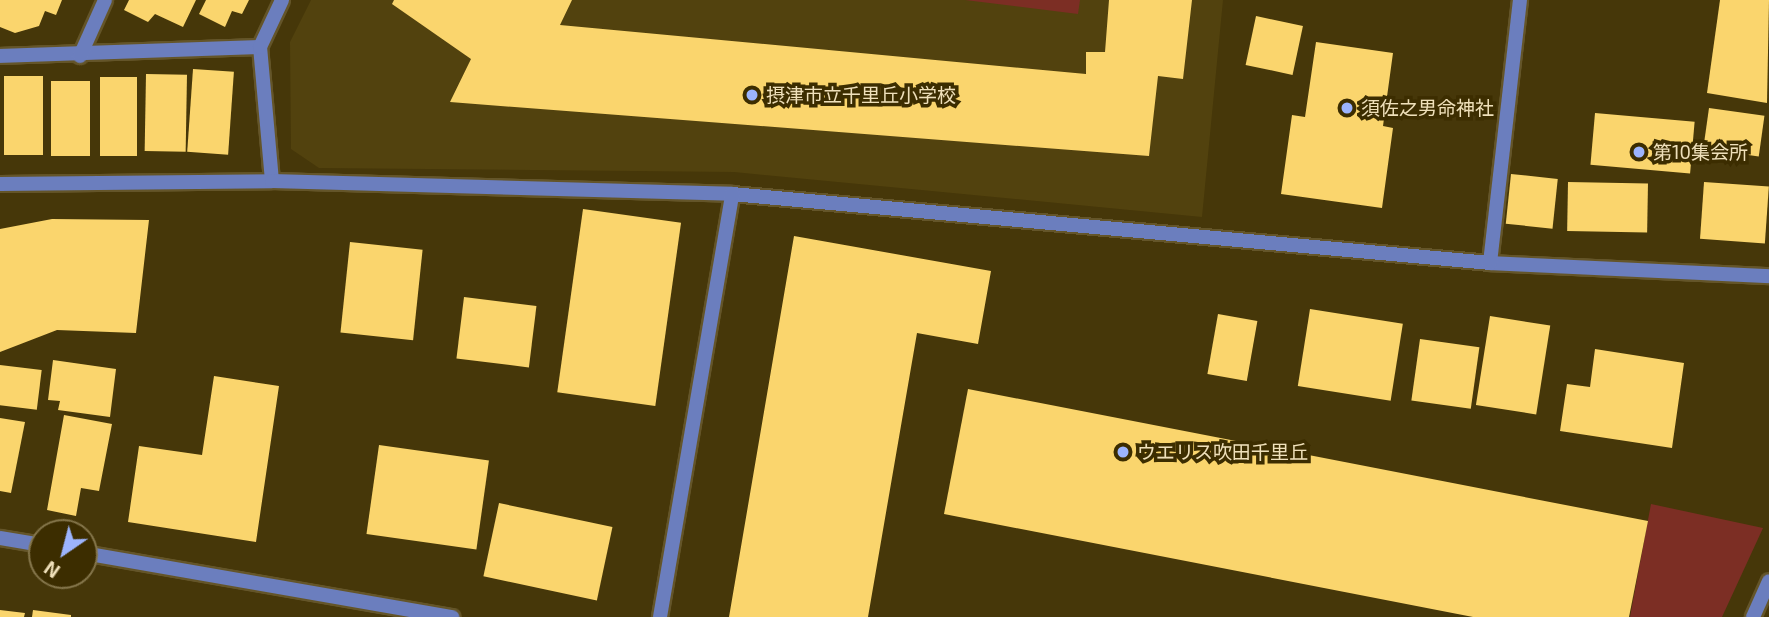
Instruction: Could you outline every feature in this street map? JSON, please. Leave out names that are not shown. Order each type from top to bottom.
[{"type":"street","points":[[80,55],[105,0]]},
{"type":"street","points":[[272,181],[260,47],[282,0]]},
{"type":"street","points":[[1490,263],[1520,0]]},
{"type":"street","points":[[0,56],[260,47]]},
{"type":"street","points":[[0,184],[272,181],[732,194],[1490,263],[1769,276]]},
{"type":"street","points":[[660,617],[732,194]]},
{"type":"street","points":[[0,538],[28,543]]},
{"type":"street","points":[[98,555],[452,617]]},
{"type":"street","points":[[1753,617],[1769,581]]},
{"type":"shaded area","name":"摂津市立千里丘小学校","points":[[311,0],[1223,0],[1202,217],[734,172],[319,168],[291,149],[290,42]]},
{"type":"shaded area","points":[[965,0],[1080,0],[1078,14]]},
{"type":"shaded area","points":[[1651,504],[1763,528],[1722,617],[1630,617]]},
{"type":"building","points":[[0,0],[62,0],[56,15],[45,11],[39,26],[15,33],[0,27]]},
{"type":"building","points":[[129,0],[196,0],[183,27],[155,14],[148,22],[124,10]]},
{"type":"building","points":[[206,0],[249,0],[242,14],[232,11],[225,27],[199,14]]},
{"type":"building","points":[[394,0],[572,0],[560,25],[1086,74],[1086,52],[1105,52],[1109,0],[1192,0],[1183,79],[1158,76],[1149,156],[450,102],[471,59],[392,4]]},
{"type":"building","points":[[1720,0],[1769,0],[1767,103],[1707,93]]},
{"type":"building","points":[[1256,16],[1303,26],[1293,75],[1246,65]]},
{"type":"building","points":[[1316,42],[1393,53],[1383,126],[1393,128],[1382,208],[1281,194],[1292,115],[1305,117]]},
{"type":"building","points":[[193,69],[234,72],[228,155],[187,152]]},
{"type":"building","points":[[146,74],[187,75],[186,152],[145,151]]},
{"type":"building","points":[[4,76],[43,76],[43,155],[4,155]]},
{"type":"building","points":[[100,77],[137,77],[137,156],[100,156]]},
{"type":"building","points":[[51,81],[90,81],[90,156],[51,156]]},
{"type":"building","points":[[1709,108],[1764,116],[1759,156],[1703,149]]},
{"type":"building","name":"第10集会所","points":[[1595,113],[1695,122],[1690,174],[1590,165]]},
{"type":"building","points":[[1511,174],[1558,179],[1553,229],[1506,224]]},
{"type":"building","points":[[1568,182],[1648,183],[1647,232],[1567,231]]},
{"type":"building","points":[[1704,182],[1769,187],[1765,243],[1700,239]]},
{"type":"building","points":[[583,209],[681,223],[655,406],[557,392]]},
{"type":"building","points":[[52,219],[149,220],[136,333],[57,330],[0,352],[0,229]]},
{"type":"building","points":[[794,236],[991,271],[978,344],[917,333],[868,617],[729,617]]},
{"type":"building","points":[[350,242],[423,250],[413,340],[340,333]]},
{"type":"building","points":[[464,297],[536,306],[529,367],[456,359]]},
{"type":"building","points":[[1310,309],[1403,324],[1391,401],[1298,386]]},
{"type":"building","points":[[1218,314],[1257,321],[1247,381],[1207,374]]},
{"type":"building","points":[[1490,316],[1550,326],[1536,414],[1476,405]]},
{"type":"building","points":[[1420,339],[1479,347],[1471,409],[1411,400]]},
{"type":"building","points":[[1595,349],[1684,363],[1672,448],[1560,431],[1567,384],[1590,387]]},
{"type":"building","points":[[53,360],[116,369],[110,417],[58,410],[60,401],[48,400]]},
{"type":"building","points":[[0,365],[42,370],[37,410],[0,405]]},
{"type":"building","points":[[214,376],[279,386],[256,542],[128,522],[139,446],[202,455]]},
{"type":"building","name":"ウエリス吹田千里丘","points":[[968,389],[1648,521],[1629,617],[1473,617],[944,514]]},
{"type":"building","points":[[64,415],[112,424],[99,491],[81,488],[76,516],[47,510]]},
{"type":"building","points":[[0,418],[25,422],[11,493],[0,491]]},
{"type":"building","points":[[379,445],[489,460],[476,550],[366,534]]},
{"type":"building","points":[[499,503],[612,527],[597,600],[483,576]]},
{"type":"building","points":[[0,610],[25,613],[24,617],[0,617]]},
{"type":"building","points":[[33,610],[71,615],[71,617],[32,617]]},
{"type":"place","name":"摂津市立千里丘小学校","points":[[752,95]]},
{"type":"place","name":"須佐之男命神社","points":[[1347,108]]},
{"type":"place","name":"第10集会所","points":[[1639,152]]},
{"type":"place","name":"ウエリス吹田千里丘","points":[[1123,452]]}]
